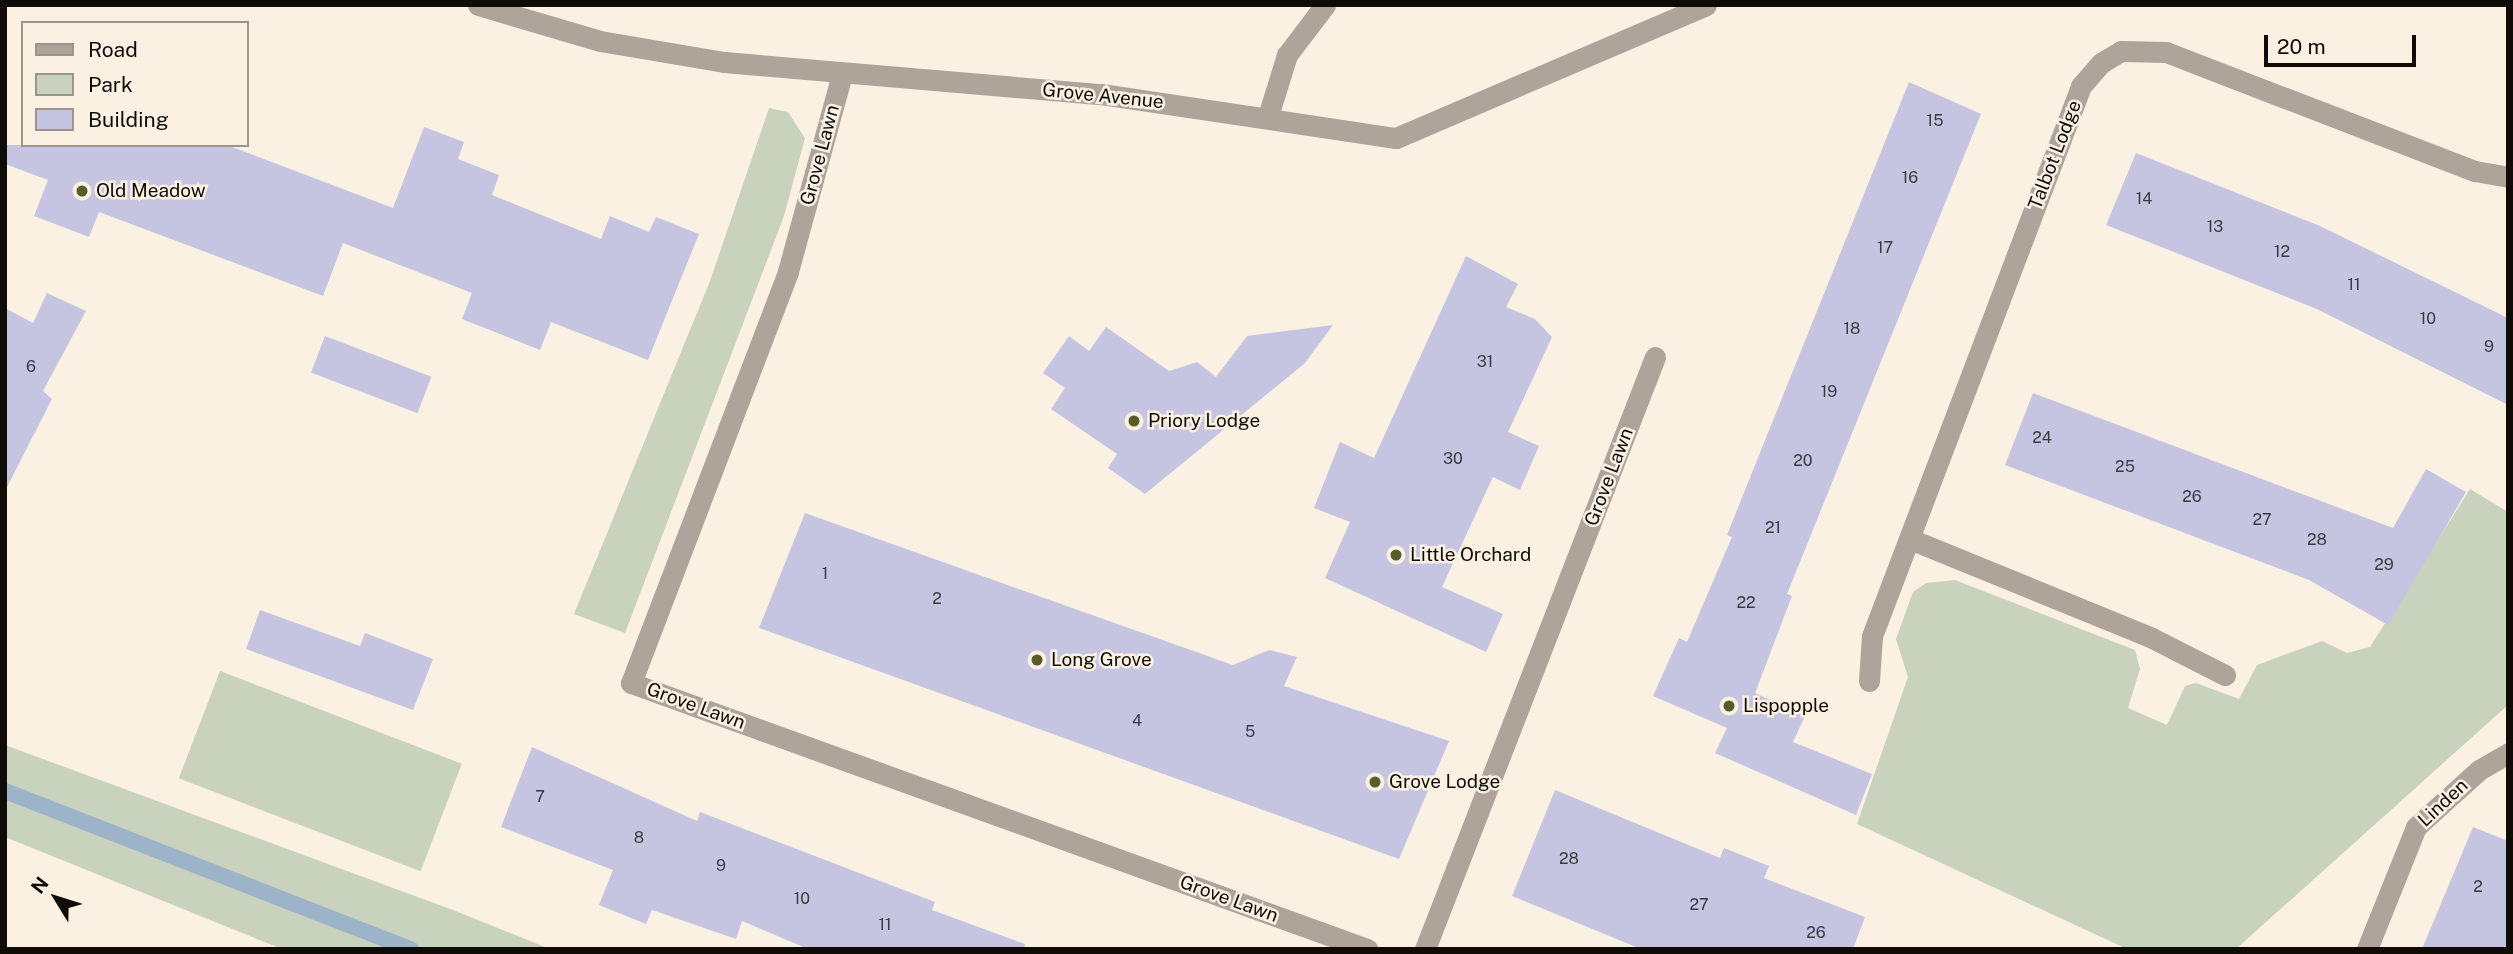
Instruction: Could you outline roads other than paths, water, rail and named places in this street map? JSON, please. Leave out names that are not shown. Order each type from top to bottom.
[{"type":"street","name":"Grove Avenue","points":[[478,5],[600,41],[842,74],[1268,116],[1396,138],[1706,5]]},
{"type":"street","points":[[1268,116],[1287,55],[1325,5]]},
{"type":"street","name":"Talbot Lodge","points":[[1869,681],[1872,636],[2081,86],[2101,63],[2122,51],[2166,52],[2475,171],[2508,177]]},
{"type":"street","name":"Grove Lawn","points":[[842,74],[788,272],[631,683],[1367,949]]},
{"type":"street","name":"Grove Lawn","points":[[1425,949],[1655,357]]},
{"type":"street","points":[[1910,539],[2152,638],[2225,675]]},
{"type":"street","name":"Linden","points":[[2367,949],[2416,827],[2479,770],[2508,753]]},
{"type":"waterway","points":[[5,791],[411,949]]},
{"type":"place","name":"Old Meadow","points":[[82,191]]},
{"type":"place","name":"Priory Lodge","points":[[1134,421]]},
{"type":"place","name":"Little Orchard","points":[[1396,555]]},
{"type":"place","name":"Long Grove","points":[[1037,660]]},
{"type":"place","name":"Lispopple","points":[[1729,706]]},
{"type":"place","name":"Grove Lodge","points":[[1375,782]]}]
